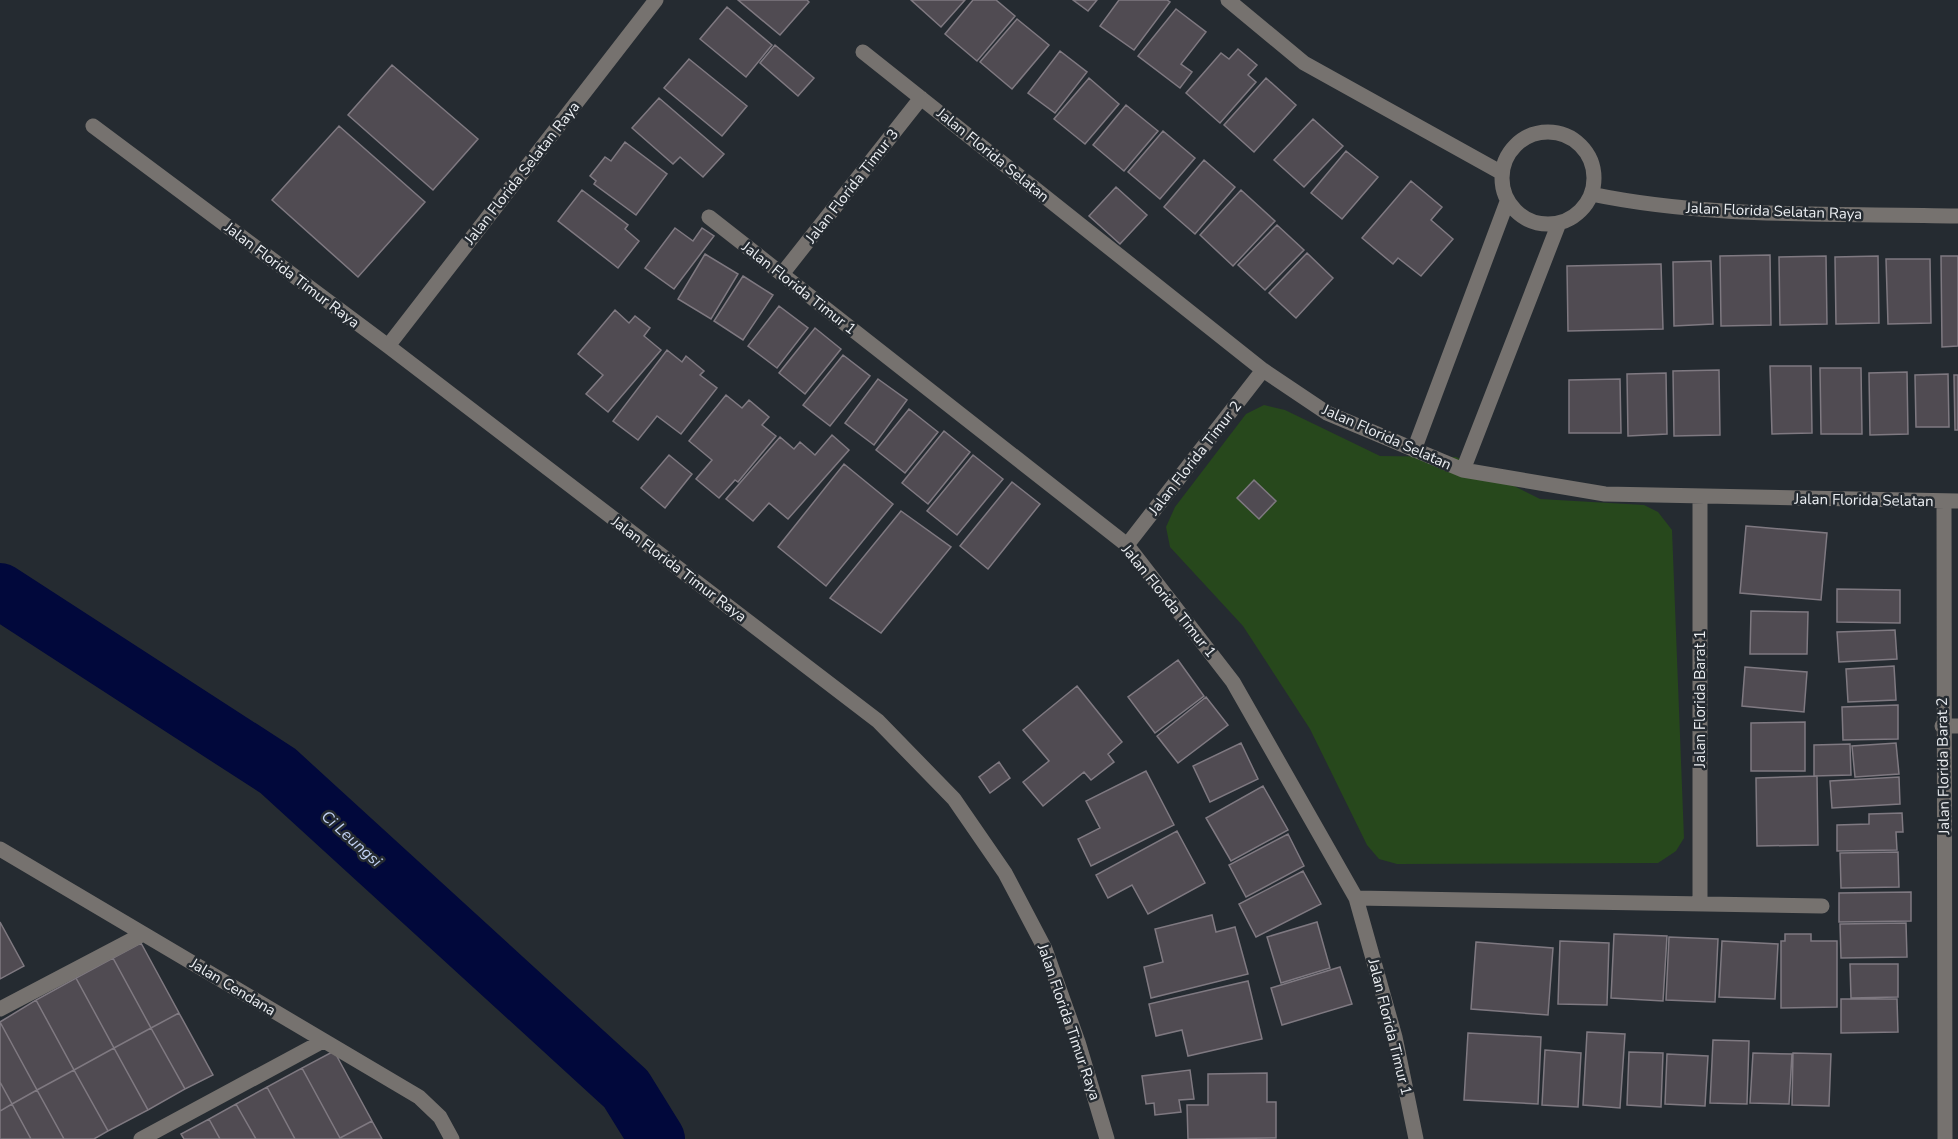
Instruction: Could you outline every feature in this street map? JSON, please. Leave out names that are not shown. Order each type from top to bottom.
[{"type":"street","name":"Jalan Florida Selatan Raya","points":[[388,346],[656,0]]},
{"type":"street","points":[[1228,0],[1304,63],[1502,172]]},
{"type":"street","name":"Jalan Florida Selatan","points":[[863,52],[1263,370],[1327,413],[1414,450],[1463,470],[1605,494],[1951,501]]},
{"type":"street","name":"Jalan Florida Timur 3","points":[[782,274],[921,98]]},
{"type":"street","name":"Jalan Florida Timur Raya","points":[[93,126],[388,346],[878,721],[954,799],[1005,873],[1045,949],[1078,1042],[1107,1139]]},
{"type":"street","points":[[1558,133],[1573,140],[1584,150],[1592,163],[1594,178],[1591,194],[1584,207],[1573,217],[1560,223],[1545,225],[1530,221],[1517,213],[1507,202],[1502,188],[1502,172],[1506,158],[1515,146],[1535,134],[1558,133]]},
{"type":"street","name":"Jalan Florida Selatan Raya","points":[[1591,194],[1638,204],[1699,210],[1958,216]]},
{"type":"street","points":[[1414,450],[1507,202]]},
{"type":"street","name":"Jalan Florida Timur 1","points":[[709,217],[1127,545],[1233,682],[1356,898],[1395,1038],[1416,1139]]},
{"type":"street","points":[[1463,470],[1560,223]]},
{"type":"street","name":"Jalan Florida Timur 2","points":[[1127,545],[1263,370]]},
{"type":"street","name":"Jalan Florida Barat 1","points":[[1700,496],[1700,902]]},
{"type":"street","name":"Jalan Florida Barat 2","points":[[1945,1139],[1952,937],[1942,726],[1951,501]]},
{"type":"street","points":[[1942,726],[1958,726]]},
{"type":"street","name":"Jalan Cendana","points":[[0,849],[418,1097],[440,1117],[452,1139]]},
{"type":"street","points":[[1356,898],[1700,902],[1822,906]]},
{"type":"street","points":[[0,1009],[143,934]]},
{"type":"street","points":[[141,1139],[323,1041]]},
{"type":"green space","points":[[1264,405],[1285,410],[1380,456],[1456,457],[1540,499],[1644,505],[1658,512],[1672,530],[1684,838],[1676,851],[1658,863],[1397,864],[1379,859],[1367,845],[1310,729],[1243,626],[1170,547],[1166,527],[1175,507],[1246,414]]},
{"type":"building","points":[[738,0],[807,0],[809,2],[780,35]]},
{"type":"building","points":[[911,0],[965,0],[941,27]]},
{"type":"building","points":[[973,0],[996,0],[1015,16],[977,61],[945,34]]},
{"type":"building","points":[[1073,0],[1097,0],[1088,11]]},
{"type":"building","points":[[1119,0],[1167,0],[1170,2],[1134,50],[1100,26]]},
{"type":"building","points":[[727,7],[772,45],[746,77],[700,39]]},
{"type":"building","points":[[1176,9],[1206,32],[1181,64],[1192,72],[1180,88],[1138,56]]},
{"type":"building","points":[[1017,19],[1049,45],[1012,89],[980,62]]},
{"type":"building","points":[[775,45],[814,78],[798,96],[760,63]]},
{"type":"building","points":[[1238,49],[1257,65],[1248,75],[1256,82],[1220,123],[1186,93],[1221,53],[1229,59]]},
{"type":"building","points":[[1060,51],[1087,72],[1055,113],[1028,93]]},
{"type":"building","points":[[689,59],[747,106],[722,136],[664,88]]},
{"type":"building","points":[[392,65],[478,139],[433,190],[348,115]]},
{"type":"building","points":[[1089,78],[1119,104],[1085,144],[1054,119]]},
{"type":"building","points":[[1266,78],[1296,105],[1254,152],[1224,125]]},
{"type":"building","points":[[659,98],[724,154],[703,177],[680,157],[673,164],[632,128]]},
{"type":"building","points":[[1126,105],[1158,131],[1124,171],[1093,145]]},
{"type":"building","points":[[1313,119],[1343,146],[1304,187],[1274,160]]},
{"type":"building","points":[[339,126],[425,202],[358,277],[272,200]]},
{"type":"building","points":[[1163,131],[1195,158],[1160,199],[1128,172]]},
{"type":"building","points":[[625,142],[667,174],[636,215],[594,184],[596,181],[590,176],[605,157],[611,161]]},
{"type":"building","points":[[1346,151],[1378,177],[1342,219],[1311,193]]},
{"type":"building","points":[[1204,160],[1235,187],[1195,234],[1164,207]]},
{"type":"building","points":[[1411,181],[1442,207],[1431,220],[1453,239],[1421,276],[1398,258],[1393,264],[1362,238]]},
{"type":"building","points":[[1116,187],[1147,215],[1120,244],[1089,216]]},
{"type":"building","points":[[582,190],[628,225],[625,229],[639,241],[618,268],[558,221]]},
{"type":"building","points":[[1241,190],[1275,221],[1233,266],[1200,235]]},
{"type":"building","points":[[1277,225],[1304,250],[1265,290],[1238,265]]},
{"type":"building","points":[[675,228],[693,241],[702,228],[714,236],[674,289],[645,268]]},
{"type":"building","points":[[1307,253],[1333,278],[1296,318],[1269,293]]},
{"type":"building","points":[[705,254],[738,274],[711,319],[678,299]]},
{"type":"building","points":[[1770,255],[1771,325],[1721,326],[1720,256]]},
{"type":"building","points":[[1826,256],[1827,324],[1780,325],[1779,257]]},
{"type":"building","points":[[1878,256],[1879,323],[1836,324],[1835,257]]},
{"type":"building","points":[[1941,256],[1958,256],[1958,346],[1942,347]]},
{"type":"building","points":[[1886,259],[1930,259],[1931,323],[1888,324]]},
{"type":"building","points":[[1711,261],[1713,324],[1674,326],[1673,262]]},
{"type":"building","points":[[1661,264],[1663,329],[1568,331],[1567,266]]},
{"type":"building","points":[[743,276],[773,295],[743,340],[714,321]]},
{"type":"building","points":[[779,306],[808,328],[777,368],[748,346]]},
{"type":"building","points":[[615,310],[629,323],[635,316],[650,328],[644,336],[661,350],[608,412],[586,394],[603,375],[578,354]]},
{"type":"building","points":[[815,328],[841,349],[805,394],[779,373]]},
{"type":"building","points":[[667,350],[682,362],[686,356],[704,371],[700,375],[717,388],[681,434],[657,416],[638,440],[613,421]]},
{"type":"building","points":[[843,355],[870,376],[830,426],[803,405]]},
{"type":"building","points":[[1770,366],[1811,366],[1812,433],[1772,434]]},
{"type":"building","points":[[1820,368],[1861,368],[1862,434],[1821,434]]},
{"type":"building","points":[[1719,370],[1720,435],[1674,436],[1673,371]]},
{"type":"building","points":[[1907,372],[1908,434],[1870,435],[1869,373]]},
{"type":"building","points":[[1666,373],[1667,434],[1628,436],[1627,374]]},
{"type":"building","points":[[1948,374],[1949,427],[1916,427],[1915,375]]},
{"type":"building","points":[[1954,375],[1958,375],[1958,430],[1955,430]]},
{"type":"building","points":[[878,379],[907,400],[874,445],[845,423]]},
{"type":"building","points":[[1620,379],[1621,433],[1569,433],[1569,380]]},
{"type":"building","points":[[726,395],[742,408],[749,400],[769,417],[762,425],[776,436],[738,482],[735,480],[719,498],[696,479],[712,460],[689,441]]},
{"type":"building","points":[[909,409],[938,432],[905,473],[876,450]]},
{"type":"building","points":[[944,431],[970,452],[928,504],[902,483]]},
{"type":"building","points":[[832,435],[849,450],[788,519],[769,503],[753,521],[726,499],[780,437],[794,449],[800,442],[815,455]]},
{"type":"building","points":[[669,455],[692,474],[665,508],[641,488]]},
{"type":"building","points":[[973,455],[1003,479],[957,535],[927,511]]},
{"type":"building","points":[[844,464],[893,504],[826,586],[778,547]]},
{"type":"building","points":[[1254,480],[1276,501],[1259,519],[1237,498]]},
{"type":"building","points":[[1012,482],[1040,504],[988,569],[960,546]]},
{"type":"building","points":[[901,511],[951,547],[881,633],[830,598]]},
{"type":"building","points":[[1746,526],[1827,533],[1821,600],[1740,593]]},
{"type":"building","points":[[1837,589],[1900,590],[1900,623],[1837,622]]},
{"type":"building","points":[[1751,611],[1808,612],[1807,654],[1750,654]]},
{"type":"building","points":[[1895,630],[1897,659],[1839,662],[1837,632]]},
{"type":"building","points":[[1178,660],[1204,696],[1155,733],[1128,697]]},
{"type":"building","points":[[1894,666],[1896,700],[1848,702],[1846,669]]},
{"type":"building","points":[[1745,667],[1807,672],[1804,712],[1742,706]]},
{"type":"building","points":[[1077,686],[1122,742],[1108,754],[1114,762],[1091,780],[1084,772],[1043,806],[1023,782],[1049,761],[1023,730]]},
{"type":"building","points":[[1206,697],[1228,725],[1178,763],[1157,736]]},
{"type":"building","points":[[1898,705],[1898,739],[1843,740],[1842,707]]},
{"type":"building","points":[[1805,722],[1805,771],[1751,771],[1751,723]]},
{"type":"building","points":[[1241,743],[1258,779],[1210,802],[1193,766]]},
{"type":"building","points":[[1896,743],[1899,774],[1855,777],[1852,746]]},
{"type":"building","points":[[1850,744],[1851,775],[1814,776],[1814,745]]},
{"type":"building","points":[[999,762],[1010,778],[990,793],[979,777]]},
{"type":"building","points":[[1146,771],[1174,825],[1091,866],[1078,839],[1100,828],[1086,801]]},
{"type":"building","points":[[1817,776],[1818,845],[1757,846],[1756,778]]},
{"type":"building","points":[[1899,777],[1900,804],[1832,808],[1830,781]]},
{"type":"building","points":[[1263,786],[1288,830],[1231,861],[1206,818]]},
{"type":"building","points":[[1902,813],[1903,832],[1896,832],[1897,850],[1837,851],[1837,825],[1869,824],[1869,814]]},
{"type":"building","points":[[1177,831],[1205,883],[1148,914],[1132,885],[1108,898],[1096,875]]},
{"type":"building","points":[[1288,834],[1304,866],[1246,897],[1229,865]]},
{"type":"building","points":[[1898,852],[1899,887],[1841,888],[1840,853]]},
{"type":"building","points":[[1303,871],[1321,904],[1256,937],[1239,904]]},
{"type":"building","points":[[1911,892],[1911,921],[1839,922],[1839,893]]},
{"type":"building","points":[[1212,915],[1216,932],[1235,927],[1248,974],[1151,998],[1144,967],[1163,962],[1155,929]]},
{"type":"building","points":[[0,922],[24,966],[0,979]]},
{"type":"building","points":[[1317,922],[1330,968],[1281,983],[1267,937]]},
{"type":"building","points":[[1906,923],[1907,957],[1841,958],[1840,924]]},
{"type":"building","points":[[1614,934],[1667,936],[1663,1001],[1611,998]]},
{"type":"building","points":[[1785,934],[1811,934],[1811,941],[1837,941],[1837,1007],[1781,1008],[1781,941],[1785,941]]},
{"type":"building","points":[[1669,937],[1718,939],[1715,1002],[1666,1000]]},
{"type":"building","points":[[1560,941],[1609,943],[1607,1005],[1558,1004]]},
{"type":"building","points":[[1722,941],[1778,944],[1775,999],[1719,997]]},
{"type":"building","points":[[1476,942],[1553,948],[1548,1015],[1471,1009]]},
{"type":"building","points":[[141,943],[179,1013],[151,1028],[113,958]]},
{"type":"building","points":[[113,958],[151,1028],[114,1048],[76,978]]},
{"type":"building","points":[[1850,964],[1898,964],[1898,997],[1851,998]]},
{"type":"building","points":[[1340,967],[1352,1004],[1282,1025],[1271,988]]},
{"type":"building","points":[[76,978],[114,1048],[74,1070],[36,1000]]},
{"type":"building","points":[[1248,981],[1262,1039],[1188,1056],[1182,1030],[1156,1036],[1149,1004]]},
{"type":"building","points":[[1841,999],[1897,999],[1898,1032],[1841,1033]]},
{"type":"building","points":[[36,1000],[74,1070],[37,1090],[0,1022]]},
{"type":"building","points":[[179,1013],[213,1075],[185,1089],[151,1028]]},
{"type":"building","points":[[0,1022],[37,1090],[12,1104],[0,1082]]},
{"type":"building","points":[[151,1028],[185,1089],[148,1110],[114,1048]]},
{"type":"building","points":[[1587,1032],[1625,1034],[1620,1108],[1583,1105]]},
{"type":"building","points":[[1468,1033],[1541,1037],[1538,1104],[1464,1100]]},
{"type":"building","points":[[1713,1040],[1749,1041],[1747,1104],[1710,1103]]},
{"type":"building","points":[[114,1048],[148,1110],[108,1131],[74,1070]]},
{"type":"building","points":[[1545,1050],[1581,1053],[1578,1107],[1542,1105]]},
{"type":"building","points":[[334,1051],[372,1121],[340,1138],[302,1068]]},
{"type":"building","points":[[1629,1052],[1663,1053],[1661,1107],[1627,1105]]},
{"type":"building","points":[[1753,1053],[1792,1054],[1789,1104],[1750,1103]]},
{"type":"building","points":[[1793,1053],[1831,1054],[1829,1106],[1792,1105]]},
{"type":"building","points":[[1667,1054],[1708,1056],[1705,1106],[1665,1104]]},
{"type":"building","points":[[302,1068],[339,1139],[295,1139],[267,1087]]},
{"type":"building","points":[[74,1070],[108,1131],[94,1139],[64,1139],[37,1090]]},
{"type":"building","points":[[1190,1070],[1194,1099],[1179,1100],[1181,1112],[1155,1115],[1154,1103],[1146,1104],[1142,1076]]},
{"type":"building","points":[[1267,1073],[1267,1102],[1276,1102],[1276,1138],[1188,1139],[1187,1105],[1208,1105],[1208,1074]]},
{"type":"building","points":[[0,1082],[12,1104],[0,1111]]},
{"type":"building","points":[[267,1087],[295,1139],[256,1139],[236,1104]]},
{"type":"building","points":[[37,1090],[64,1139],[31,1139],[12,1104]]},
{"type":"building","points":[[12,1104],[31,1139],[0,1139],[0,1111]]},
{"type":"building","points":[[236,1104],[256,1139],[220,1139],[209,1119]]},
{"type":"building","points":[[209,1119],[220,1139],[184,1139],[181,1134]]},
{"type":"building","points":[[372,1121],[382,1139],[340,1138]]},
{"type":"waterway","name":"Ci Leungsi","points":[[0,591],[278,771],[626,1089],[657,1139]]}]
